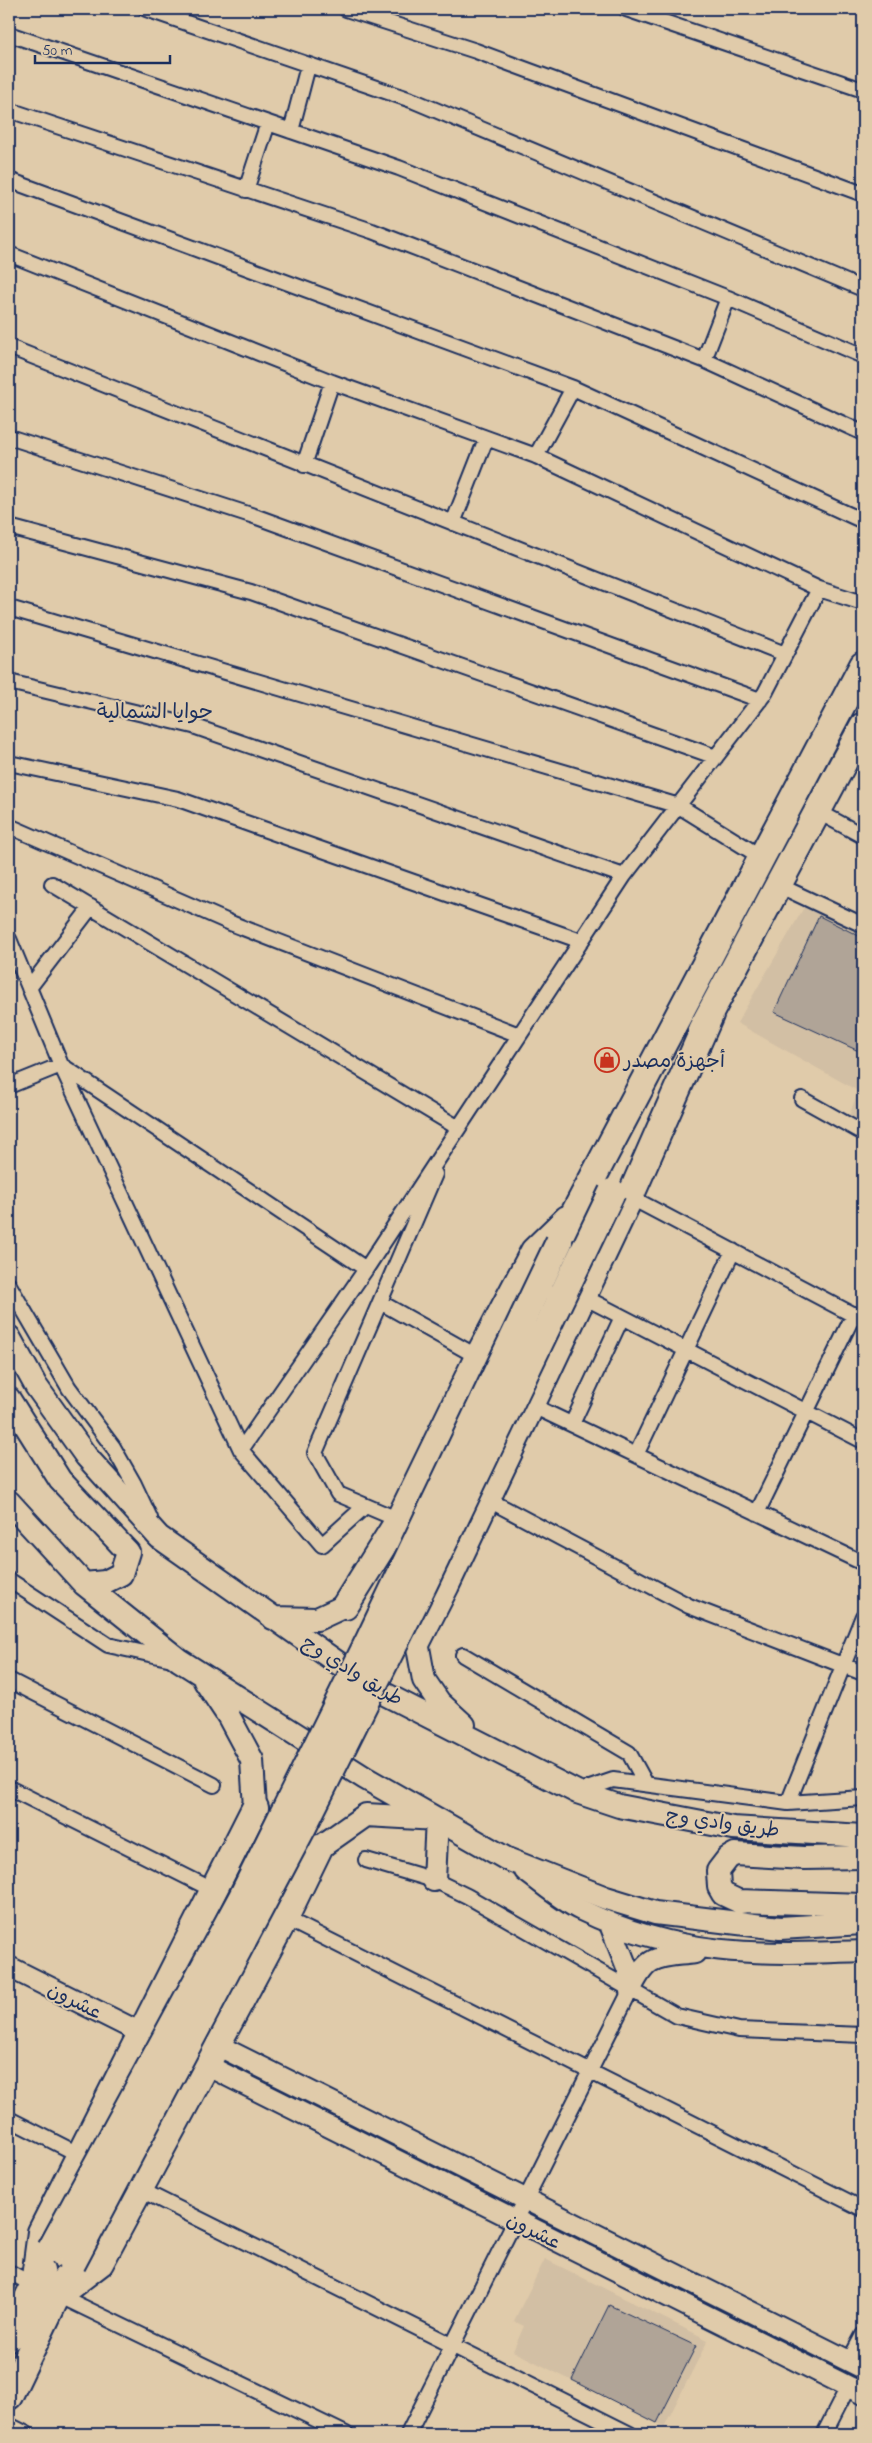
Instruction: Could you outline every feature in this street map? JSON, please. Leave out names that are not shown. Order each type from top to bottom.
[{"type":"highway","points":[[9,2337],[51,2250],[242,1897],[374,1631],[559,1242],[863,664]]},
{"type":"highway","points":[[9,2396],[72,2264],[308,1818],[710,1015],[817,811],[860,739]]},
{"type":"highway","points":[[417,1642],[487,1499],[582,1296],[621,1194]]},
{"type":"highway","points":[[345,1606],[399,1520],[478,1356],[534,1251],[575,1212]]},
{"type":"highway","points":[[34,2285],[41,2232],[255,1808]]},
{"type":"highway","points":[[58,2295],[100,2263],[285,1918],[319,1848]]},
{"type":"main road","name":"طريق وادي وج","points":[[9,1337],[36,1386],[86,1456],[158,1537],[375,1689],[577,1792],[619,1806],[733,1828],[863,1836]]},
{"type":"main road","points":[[9,1399],[60,1480],[128,1552],[121,1574],[105,1582],[84,1584]]},
{"type":"main road","points":[[9,1502],[84,1584],[179,1660],[365,1778],[507,1859],[606,1898],[655,1913],[780,1928],[863,1922]]},
{"type":"main road","points":[[273,1618],[316,1619],[345,1606]]},
{"type":"main road","points":[[417,1642],[424,1680],[439,1702],[484,1743]]},
{"type":"main road","points":[[200,1674],[229,1718],[252,1760],[255,1808]]},
{"type":"main road","points":[[319,1848],[366,1815],[437,1818]]},
{"type":"main road","points":[[434,1880],[437,1818]]},
{"type":"main road","points":[[863,1857],[804,1858],[735,1854],[722,1863],[717,1879],[723,1894],[738,1901],[863,1905]]},
{"type":"street","points":[[146,9],[414,102],[863,288]]},
{"type":"street","points":[[346,9],[476,51],[863,194]]},
{"type":"street","points":[[626,9],[863,90]]},
{"type":"street","points":[[9,34],[399,168],[728,298],[863,356]]},
{"type":"street","points":[[291,131],[308,66]]},
{"type":"street","points":[[9,110],[372,232],[704,360],[863,433]]},
{"type":"street","points":[[246,190],[268,123]]},
{"type":"street","points":[[9,180],[573,388],[863,521]]},
{"type":"street","points":[[9,254],[332,382],[536,456],[819,589],[863,603]]},
{"type":"street","points":[[704,360],[728,298]]},
{"type":"street","points":[[9,347],[785,654]]},
{"type":"street","points":[[304,465],[332,382]]},
{"type":"street","points":[[536,456],[573,388]]},
{"type":"street","points":[[9,437],[257,517],[760,700]]},
{"type":"street","points":[[453,523],[486,439]]},
{"type":"street","points":[[9,527],[251,592],[716,756]]},
{"type":"street","points":[[241,1450],[366,1269],[453,1133],[624,876],[760,700],[819,589]]},
{"type":"street","points":[[9,608],[678,806],[761,857]]},
{"type":"street","points":[[9,682],[193,726],[624,876]]},
{"type":"street","points":[[9,763],[178,798],[582,941]]},
{"type":"street","points":[[817,811],[863,836]]},
{"type":"street","points":[[9,826],[233,924],[519,1035]]},
{"type":"street","points":[[52,884],[453,1133]]},
{"type":"street","points":[[778,885],[863,925]]},
{"type":"street","points":[[30,988],[91,907]]},
{"type":"street","points":[[9,939],[61,1065],[241,1450],[322,1545],[364,1507]]},
{"type":"street","points":[[9,1086],[61,1065]]},
{"type":"street","points":[[61,1065],[366,1269]]},
{"type":"street","points":[[802,1099],[863,1133]]},
{"type":"street","points":[[399,1520],[364,1507],[338,1494],[316,1453],[453,1133]]},
{"type":"street","points":[[621,1194],[858,1317],[807,1412],[757,1512]]},
{"type":"street","points":[[636,1455],[733,1251]]},
{"type":"street","points":[[9,1285],[69,1388],[117,1455],[134,1484],[158,1537]]},
{"type":"street","points":[[582,1296],[863,1441]]},
{"type":"street","points":[[380,1302],[478,1356]]},
{"type":"street","points":[[572,1424],[622,1317]]},
{"type":"street","points":[[531,1405],[863,1563]]},
{"type":"street","points":[[487,1499],[689,1606],[863,1673]]},
{"type":"street","points":[[9,1580],[108,1645],[179,1660]]},
{"type":"street","points":[[788,1803],[863,1616]]},
{"type":"street","points":[[463,1655],[629,1753],[646,1784]]},
{"type":"street","points":[[9,1680],[214,1785]]},
{"type":"street","points":[[577,1792],[613,1780],[788,1803],[863,1798]]},
{"type":"street","points":[[9,1788],[214,1890]]},
{"type":"street","points":[[507,1859],[580,1910],[648,1938],[712,1951],[780,1954],[863,1951]]},
{"type":"street","points":[[366,1860],[434,1880],[467,1896],[630,1991],[677,2016],[739,2030],[863,2036]]},
{"type":"street","points":[[285,1918],[863,2209]]},
{"type":"street","points":[[609,1922],[628,1970],[630,1991]]},
{"type":"street","points":[[408,2434],[640,1970],[656,1958],[712,1951]]},
{"type":"street","name":"عشرون","points":[[9,1967],[141,2033]]},
{"type":"street","name":"عشرون","points":[[212,2055],[526,2198],[856,2364]]},
{"type":"street","name":"عشرون","points":[[212,2055],[515,2221],[856,2391]]},
{"type":"street","points":[[9,2119],[80,2155]]},
{"type":"street","points":[[139,2189],[630,2434]]},
{"type":"street","points":[[9,2272],[34,2285]]},
{"type":"street","points":[[58,2295],[346,2434]]},
{"type":"street","points":[[856,2364],[863,2335]]},
{"type":"street","points":[[824,2434],[856,2391]]},
{"type":"street","points":[[9,2425],[27,2434]]},
{"type":"shaded area","points":[[806,904],[863,934],[863,1127],[848,1119],[858,1091],[737,1023]]},
{"type":"shaded area","points":[[545,2259],[708,2340],[664,2427],[513,2351],[524,2326],[514,2321]]},
{"type":"building","points":[[819,916],[863,938],[863,1053],[774,1012]]},
{"type":"building","points":[[609,2305],[696,2346],[657,2423],[572,2380]]},
{"type":"place","name":"أجهزة مصدر","points":[[607,1060]]},
{"type":"district","name":"حوايا الشمالية","points":[[155,711]]}]
